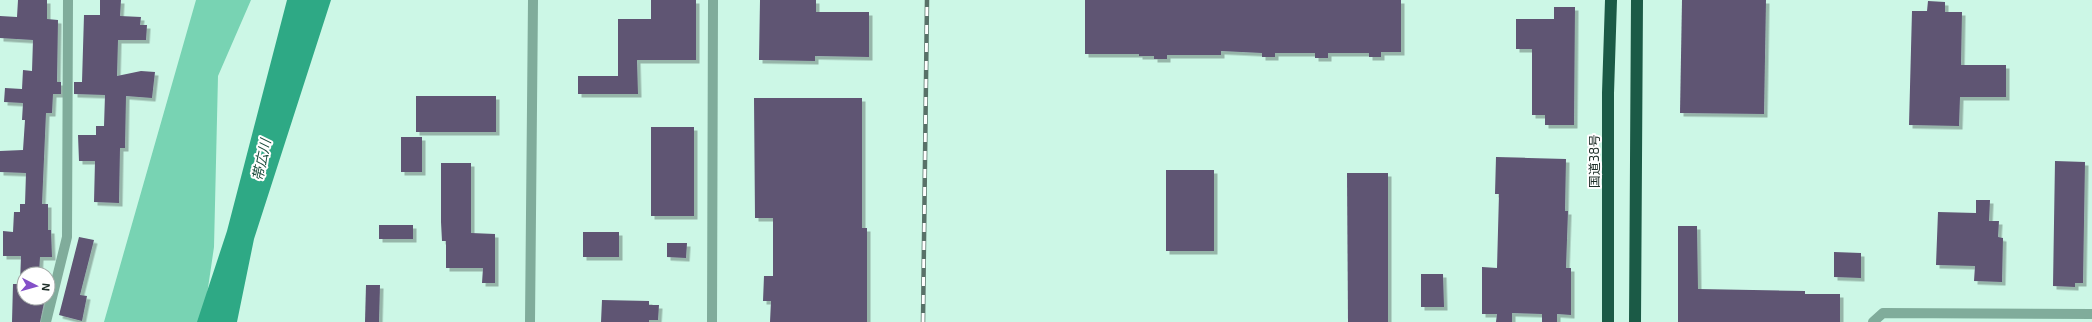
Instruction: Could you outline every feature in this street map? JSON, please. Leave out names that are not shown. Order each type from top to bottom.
[{"type":"highway","name":"国道38号","points":[[1608,322],[1608,93],[1610,0]]},
{"type":"highway","points":[[1635,322],[1637,0]]},
{"type":"street","points":[[46,322],[67,236],[68,0]]},
{"type":"street","points":[[530,322],[533,0]]},
{"type":"street","points":[[712,322],[713,0]]},
{"type":"street","points":[[1873,322],[1884,313],[2092,314]]},
{"type":"shaded area","points":[[196,0],[251,0],[218,76],[214,247],[203,322],[104,322]]},
{"type":"water","name":"帯広川","points":[[287,0],[331,0],[254,239],[237,322],[197,322],[227,231]]},
{"type":"building","points":[[18,0],[47,0],[47,19],[58,20],[57,82],[61,82],[61,94],[53,94],[52,113],[46,113],[42,204],[48,204],[48,230],[51,230],[52,257],[40,257],[39,266],[21,266],[21,256],[3,256],[3,231],[13,232],[14,212],[20,212],[20,204],[25,204],[26,173],[0,172],[0,151],[23,150],[25,120],[22,120],[23,103],[4,102],[5,88],[22,89],[23,70],[32,71],[33,40],[0,38],[0,16],[17,17]]},
{"type":"building","points":[[100,0],[121,0],[120,16],[141,17],[140,25],[147,25],[146,40],[118,40],[117,76],[141,71],[155,72],[152,98],[126,96],[125,148],[120,148],[119,203],[94,202],[95,161],[79,161],[78,135],[96,135],[96,126],[104,126],[105,95],[74,94],[74,82],[82,82],[84,15],[100,15]]},
{"type":"building","points":[[651,0],[696,0],[696,60],[637,60],[638,94],[578,94],[578,76],[618,76],[618,19],[651,19]]},
{"type":"building","points":[[760,0],[816,0],[816,12],[869,12],[869,57],[815,56],[815,61],[759,60]]},
{"type":"building","points":[[1085,0],[1401,0],[1401,52],[1381,52],[1381,57],[1369,57],[1369,53],[1328,53],[1328,58],[1315,58],[1315,53],[1275,53],[1275,57],[1262,57],[1262,53],[1221,51],[1221,55],[1167,55],[1167,59],[1154,59],[1154,56],[1139,56],[1139,54],[1085,54]]},
{"type":"building","points":[[1682,0],[1766,0],[1764,114],[1680,113]]},
{"type":"building","points":[[1928,1],[1945,2],[1945,12],[1962,12],[1961,65],[2006,65],[2006,97],[1960,97],[1959,126],[1909,125],[1912,11],[1927,11]]},
{"type":"building","points":[[1554,7],[1575,7],[1574,125],[1545,125],[1545,115],[1532,115],[1532,49],[1516,49],[1516,19],[1554,19]]},
{"type":"building","points":[[416,96],[496,96],[496,132],[416,132]]},
{"type":"building","points":[[754,98],[862,98],[862,228],[867,228],[867,322],[770,322],[771,301],[763,301],[764,276],[773,276],[773,218],[755,218]]},
{"type":"building","points":[[651,127],[694,127],[694,216],[651,216]]},
{"type":"building","points":[[401,137],[422,137],[422,172],[401,172]]},
{"type":"building","points":[[1496,157],[1566,159],[1565,211],[1568,211],[1566,268],[1571,268],[1571,315],[1557,314],[1557,322],[1542,322],[1542,314],[1512,313],[1512,322],[1496,322],[1497,314],[1482,314],[1482,267],[1497,268],[1499,194],[1495,194]]},
{"type":"building","points":[[2055,161],[2085,162],[2083,283],[2075,283],[2075,287],[2053,286]]},
{"type":"building","points":[[441,163],[471,163],[471,233],[495,234],[495,283],[482,283],[483,268],[446,268],[446,241],[442,241],[441,222]]},
{"type":"building","points":[[1166,170],[1214,170],[1214,251],[1166,251]]},
{"type":"building","points":[[1347,173],[1388,173],[1388,322],[1348,322]]},
{"type":"building","points":[[1976,200],[1990,200],[1989,221],[1999,221],[1998,237],[2003,238],[2002,282],[1974,281],[1975,266],[1936,265],[1938,212],[1976,213]]},
{"type":"building","points":[[379,225],[413,225],[413,239],[379,239]]},
{"type":"building","points":[[1678,226],[1697,226],[1698,289],[1805,291],[1805,294],[1840,294],[1840,322],[1678,322]]},
{"type":"building","points":[[583,232],[619,232],[619,257],[583,257]]},
{"type":"building","points":[[79,237],[94,240],[80,295],[87,296],[82,321],[59,315]]},
{"type":"building","points":[[667,243],[687,243],[686,258],[667,257]]},
{"type":"building","points":[[1834,252],[1861,253],[1861,278],[1834,277]]},
{"type":"building","points":[[1421,274],[1443,274],[1444,307],[1421,307]]},
{"type":"building","points":[[13,284],[16,284],[16,306],[43,306],[40,322],[12,322]]},
{"type":"building","points":[[366,285],[380,285],[379,322],[365,322]]},
{"type":"building","points":[[602,300],[649,301],[649,305],[659,305],[658,320],[649,320],[649,322],[601,322]]},
{"type":"railway","points":[[923,322],[927,0]]}]
